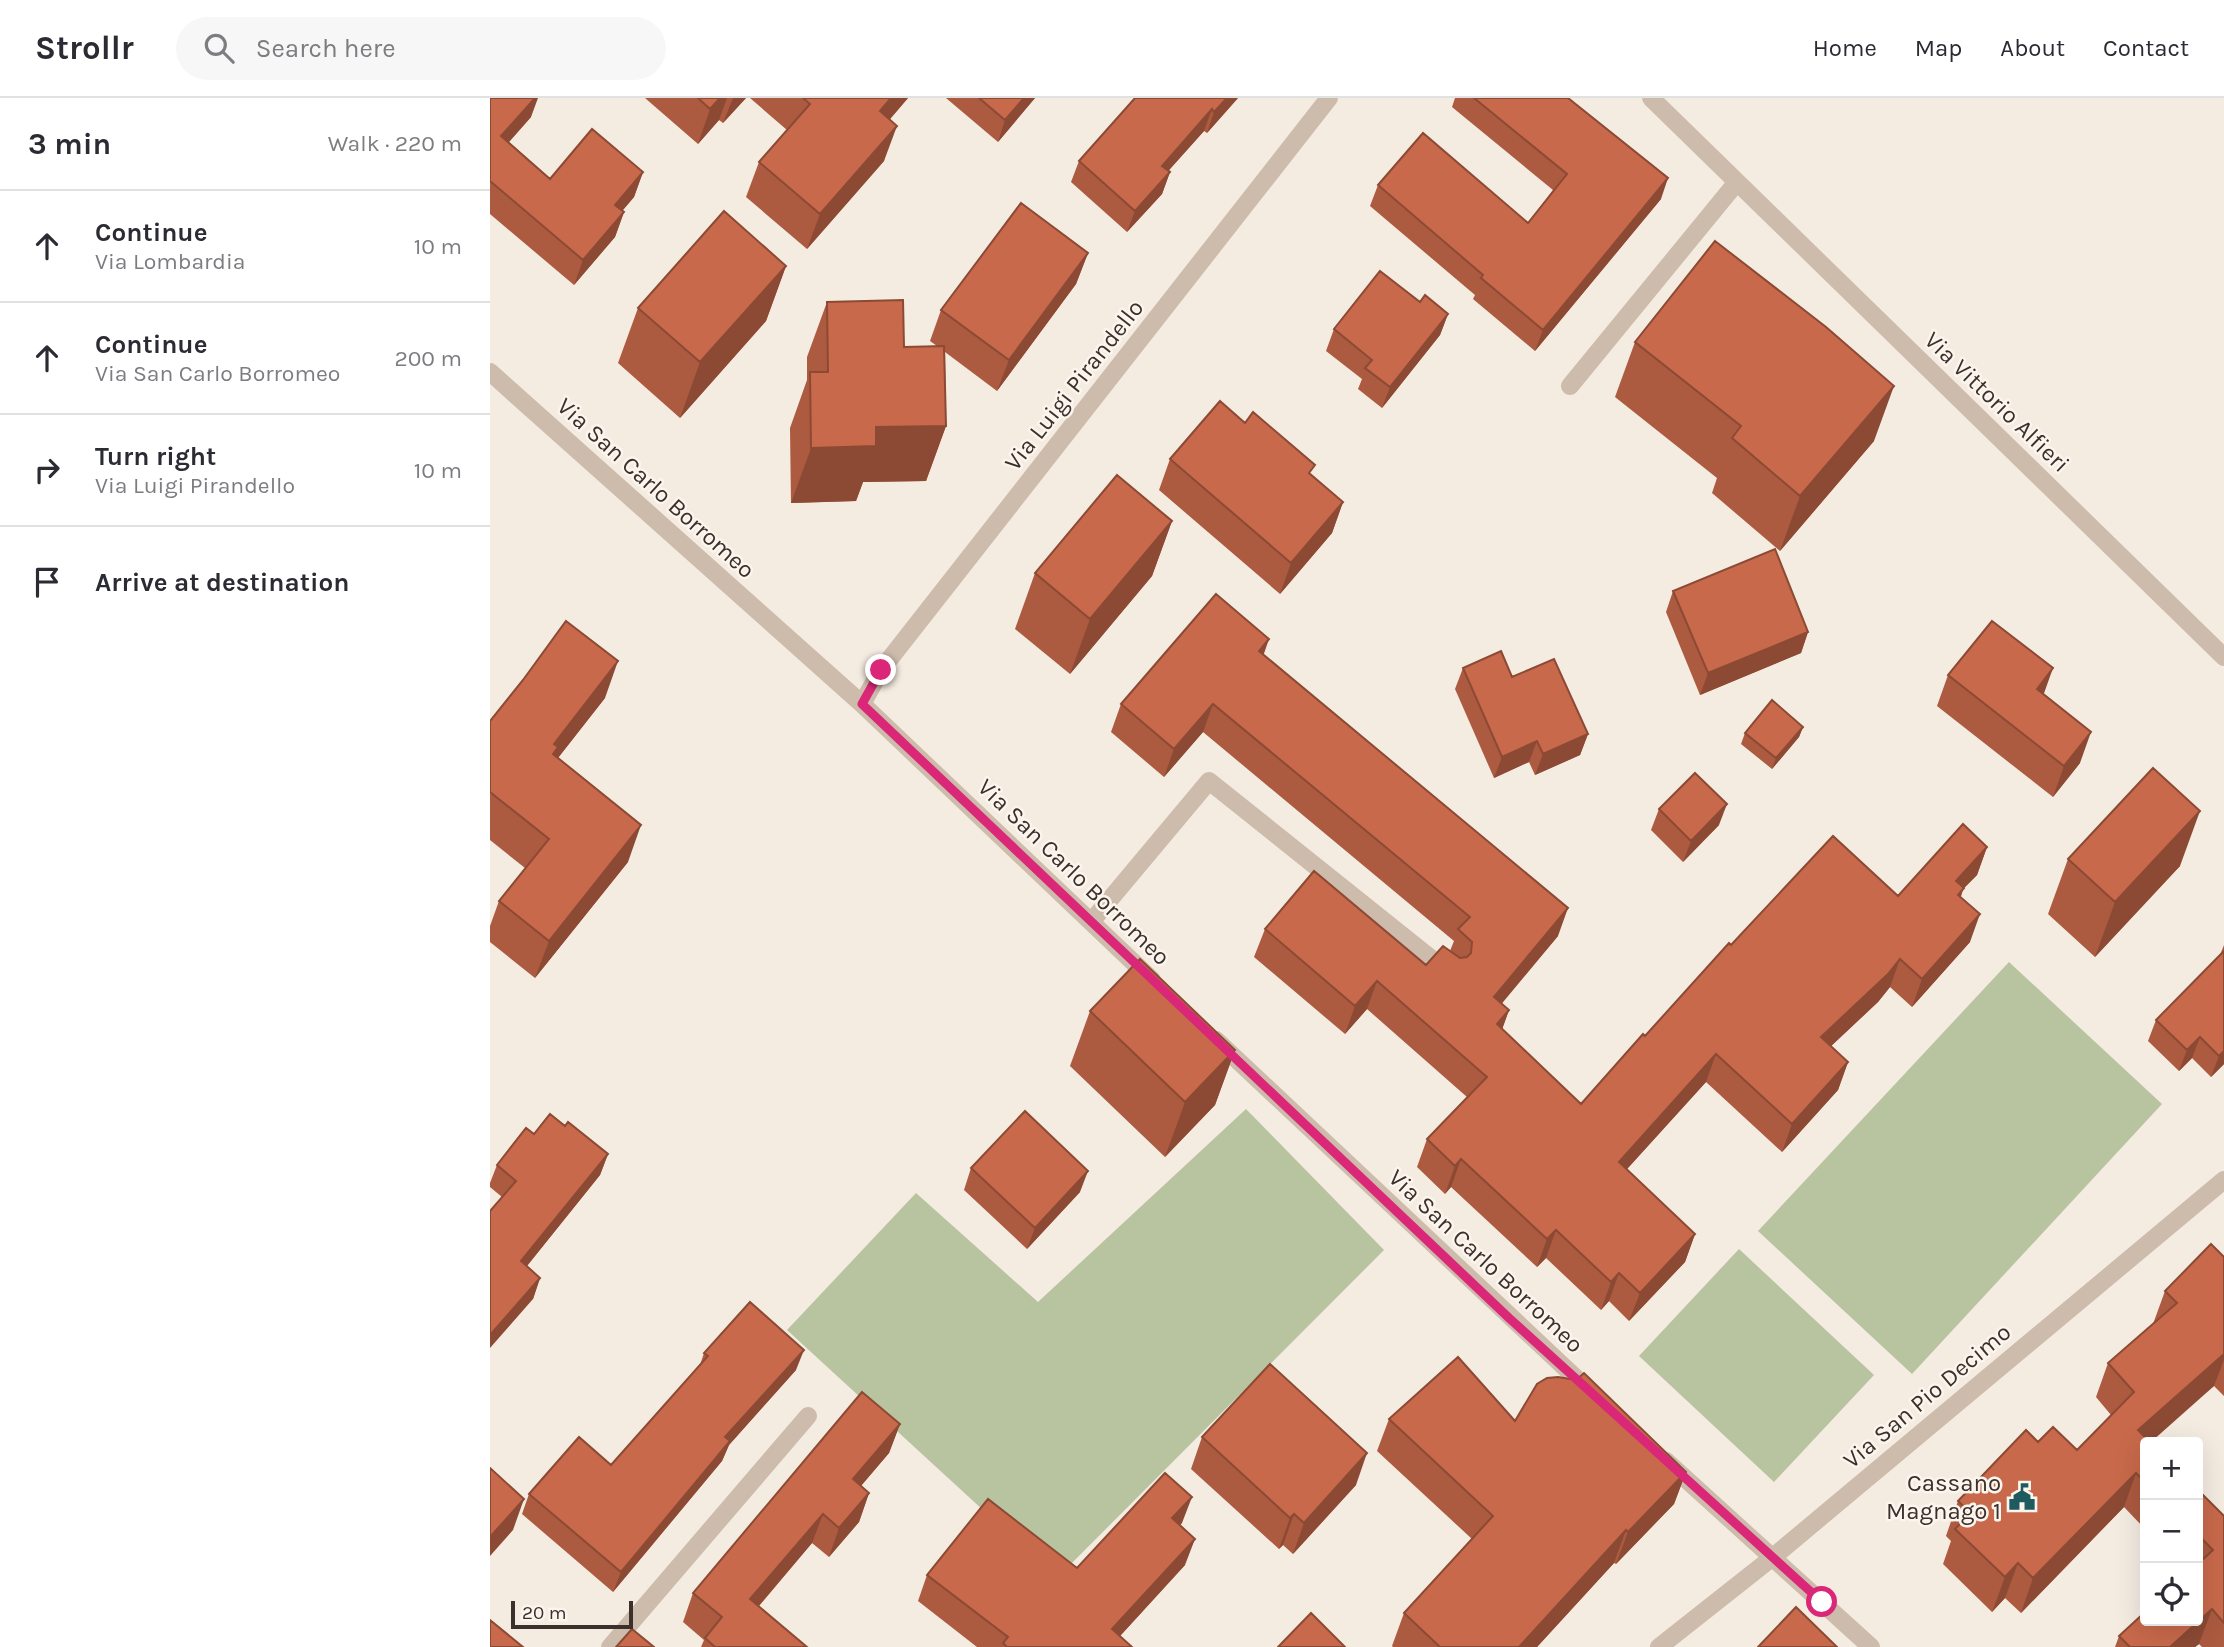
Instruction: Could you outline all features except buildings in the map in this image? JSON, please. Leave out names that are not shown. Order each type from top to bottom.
[{"type":"street","name":"Via Luigi Pirandello","points":[[862,704],[881,670],[1329,98]]},
{"type":"street","name":"Via Vittorio Alfieri","points":[[1651,98],[2224,657]]},
{"type":"street","points":[[1570,386],[1737,182]]},
{"type":"street","name":"Via San Carlo Borromeo","points":[[490,372],[862,704],[1160,988]]},
{"type":"street","points":[[1091,922],[1209,781],[1452,975]]},
{"type":"street","name":"Via San Carlo Borromeo","points":[[1200,1026],[1603,1404]]},
{"type":"street","name":"Via San Pio Decimo","points":[[1659,1647],[1773,1557],[2224,1180]]},
{"type":"street","points":[[610,1647],[807,1416]]},
{"type":"street","points":[[1653,1449],[1871,1647]]},
{"type":"green space","points":[[2009,962],[2162,1104],[1912,1374],[1758,1231]]},
{"type":"green space","points":[[1246,1109],[1384,1250],[1057,1578],[787,1330],[916,1193],[1038,1302]]},
{"type":"green space","points":[[1739,1249],[1874,1375],[1774,1482],[1639,1356]]},
{"type":"place","name":"Cassano Magnago 1","points":[[2022,1497]]},
{"type":"route","points":[[881,670],[862,704],[1509,1318],[1822,1602]]}]
